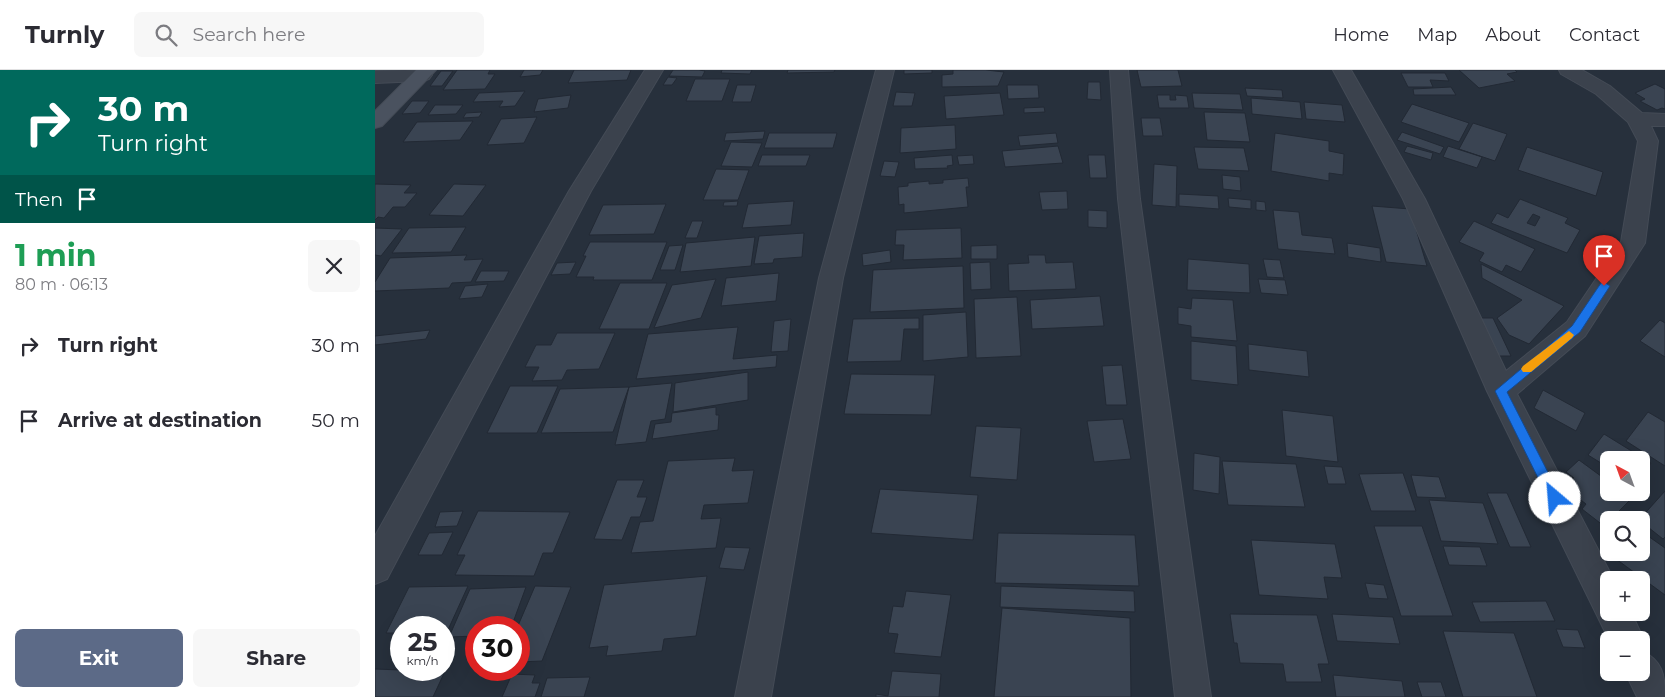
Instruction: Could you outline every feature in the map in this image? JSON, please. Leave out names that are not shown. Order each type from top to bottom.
[{"type":"street","points":[[375,568],[580,191],[654,70]]},
{"type":"street","points":[[753,697],[831,278],[885,70]]},
{"type":"street","points":[[1119,70],[1129,199],[1193,697]]},
{"type":"street","points":[[1342,70],[1414,199],[1501,391],[1600,586]]},
{"type":"street","points":[[1501,391],[1576,329],[1633,243],[1648,141],[1637,118],[1603,90],[1568,70]]},
{"type":"street","points":[[375,77],[425,73]]},
{"type":"street","points":[[375,122],[425,73]]},
{"type":"street","points":[[1637,118],[1665,120]]},
{"type":"street","points":[[1647,681],[1656,697]]},
{"type":"building","points":[[457,70],[490,70],[488,74],[495,74],[485,89],[443,90]]},
{"type":"building","points":[[524,70],[543,70],[540,75],[520,77]]},
{"type":"building","points":[[574,70],[631,70],[627,80],[568,83]]},
{"type":"building","points":[[673,70],[705,71],[702,77],[669,76]]},
{"type":"building","points":[[722,70],[752,70],[750,74],[721,73]]},
{"type":"building","points":[[788,70],[835,70],[834,72],[787,73]]},
{"type":"building","points":[[904,70],[932,70],[932,73],[904,74]]},
{"type":"building","points":[[953,70],[1004,72],[998,86],[942,87],[942,75],[953,74]]},
{"type":"building","points":[[1137,70],[1178,70],[1182,86],[1141,87]]},
{"type":"building","points":[[1459,70],[1515,70],[1517,72],[1507,74],[1515,81],[1479,88]]},
{"type":"building","points":[[441,71],[453,71],[442,86],[430,86]]},
{"type":"building","points":[[1401,73],[1445,73],[1449,81],[1430,80],[1433,87],[1408,87]]},
{"type":"building","points":[[668,77],[677,78],[672,85],[663,85]]},
{"type":"building","points":[[695,79],[730,79],[722,101],[686,101]]},
{"type":"building","points":[[1088,82],[1100,82],[1101,100],[1087,99]]},
{"type":"building","points":[[1655,84],[1665,89],[1665,109],[1657,110],[1640,101],[1645,99],[1635,93]]},
{"type":"building","points":[[737,85],[756,85],[751,102],[732,102]]},
{"type":"building","points":[[1007,85],[1038,85],[1039,98],[1008,99]]},
{"type":"building","points":[[1451,87],[1456,95],[1414,95],[1413,89]]},
{"type":"building","points":[[1245,88],[1282,90],[1283,98],[1247,96]]},
{"type":"building","points":[[525,91],[515,106],[499,107],[503,101],[473,102],[479,93]]},
{"type":"building","points":[[896,92],[915,93],[912,106],[893,106]]},
{"type":"building","points":[[1000,93],[1004,115],[946,119],[944,96]]},
{"type":"building","points":[[1192,93],[1240,94],[1243,110],[1194,108]]},
{"type":"building","points":[[571,95],[568,108],[534,112],[538,99]]},
{"type":"building","points":[[1157,95],[1170,95],[1170,100],[1176,100],[1175,95],[1187,96],[1189,108],[1159,108]]},
{"type":"building","points":[[1251,98],[1300,102],[1302,119],[1252,114]]},
{"type":"building","points":[[412,101],[429,101],[420,113],[402,114]]},
{"type":"building","points":[[1304,102],[1342,105],[1345,122],[1306,119]]},
{"type":"building","points":[[1412,104],[1469,123],[1459,142],[1401,122]]},
{"type":"building","points":[[435,105],[463,105],[456,114],[428,115]]},
{"type":"building","points":[[1044,107],[1045,112],[1024,113],[1024,108]]},
{"type":"building","points":[[482,112],[479,117],[463,118],[466,113]]},
{"type":"building","points":[[1204,112],[1245,113],[1250,142],[1207,140]]},
{"type":"building","points":[[537,117],[524,143],[487,145],[501,119]]},
{"type":"building","points":[[1141,118],[1160,118],[1163,136],[1143,136]]},
{"type":"building","points":[[473,121],[460,140],[403,142],[417,122]]},
{"type":"building","points":[[1473,123],[1507,134],[1495,161],[1459,149]]},
{"type":"building","points":[[955,125],[956,149],[900,153],[901,128]]},
{"type":"building","points":[[765,131],[763,139],[724,141],[726,133]]},
{"type":"building","points":[[1402,132],[1444,147],[1440,154],[1397,140]]},
{"type":"building","points":[[769,133],[837,133],[833,148],[764,148]]},
{"type":"building","points":[[1056,133],[1058,143],[1020,146],[1018,136]]},
{"type":"building","points":[[1275,133],[1329,141],[1329,151],[1344,154],[1343,175],[1329,173],[1329,181],[1271,171]]},
{"type":"building","points":[[731,142],[762,143],[752,167],[721,166]]},
{"type":"building","points":[[1058,146],[1063,163],[1005,167],[1002,151]]},
{"type":"building","points":[[1407,146],[1433,153],[1431,160],[1404,152]]},
{"type":"building","points":[[1448,146],[1482,157],[1477,168],[1443,157]]},
{"type":"building","points":[[1194,147],[1244,148],[1249,171],[1198,169]]},
{"type":"building","points":[[1527,147],[1603,172],[1596,196],[1518,170]]},
{"type":"building","points":[[762,155],[810,155],[806,166],[758,166]]},
{"type":"building","points":[[952,155],[953,165],[947,166],[948,168],[915,169],[914,158]]},
{"type":"building","points":[[973,155],[974,164],[959,165],[957,156]]},
{"type":"building","points":[[1088,155],[1105,155],[1107,178],[1090,178]]},
{"type":"building","points":[[884,161],[899,162],[895,177],[880,176]]},
{"type":"building","points":[[1154,164],[1177,166],[1176,207],[1152,205]]},
{"type":"building","points":[[716,169],[749,170],[738,200],[703,200]]},
{"type":"building","points":[[1222,175],[1240,177],[1241,191],[1223,189]]},
{"type":"building","points":[[968,178],[969,187],[966,187],[968,207],[904,213],[904,204],[899,205],[898,187],[908,186],[908,183],[929,181],[929,184],[943,183],[943,180]]},
{"type":"building","points":[[375,184],[411,185],[404,193],[417,193],[405,207],[393,207],[384,218],[378,217],[375,220]]},
{"type":"building","points":[[454,184],[486,185],[463,216],[429,215]]},
{"type":"building","points":[[1067,191],[1068,209],[1042,210],[1039,192]]},
{"type":"building","points":[[1179,194],[1218,196],[1219,209],[1179,206]]},
{"type":"building","points":[[1228,198],[1251,200],[1251,209],[1229,207]]},
{"type":"building","points":[[1520,199],[1568,218],[1565,223],[1580,230],[1567,253],[1491,223],[1497,213],[1508,218]],"holes":[[[1533,214],[1540,217],[1535,226],[1527,223]]]},
{"type":"building","points":[[738,201],[737,206],[723,206],[724,202]]},
{"type":"building","points":[[794,201],[791,225],[742,228],[748,204]]},
{"type":"building","points":[[1256,201],[1265,202],[1266,211],[1256,210]]},
{"type":"building","points":[[666,204],[654,234],[589,235],[603,205]]},
{"type":"building","points":[[1372,206],[1410,209],[1427,266],[1386,262]]},
{"type":"building","points":[[1088,210],[1107,211],[1107,228],[1088,227]]},
{"type":"building","points":[[1273,210],[1299,212],[1302,235],[1332,238],[1335,254],[1278,249]]},
{"type":"building","points":[[692,221],[703,221],[697,238],[685,238]]},
{"type":"building","points":[[1474,221],[1535,249],[1521,272],[1506,265],[1502,272],[1479,261],[1484,253],[1459,242]]},
{"type":"building","points":[[466,227],[451,252],[392,253],[409,228]]},
{"type":"building","points":[[375,228],[402,229],[381,256],[375,255]]},
{"type":"building","points":[[961,228],[962,258],[903,260],[904,245],[895,245],[896,230]]},
{"type":"building","points":[[804,233],[802,257],[774,259],[773,263],[754,264],[759,236]]},
{"type":"building","points":[[755,237],[751,266],[680,272],[686,243]]},
{"type":"building","points":[[590,242],[667,242],[652,280],[593,280],[594,277],[576,277]]},
{"type":"building","points":[[1347,243],[1380,248],[1381,262],[1348,257]]},
{"type":"building","points":[[683,245],[675,270],[660,270],[669,246]]},
{"type":"building","points":[[997,245],[997,259],[971,259],[971,246]]},
{"type":"building","points":[[890,250],[891,262],[863,266],[862,254]]},
{"type":"building","points":[[467,255],[464,260],[483,259],[471,282],[452,283],[449,288],[375,291],[375,282],[390,258]]},
{"type":"building","points":[[1028,255],[1045,255],[1046,263],[1073,262],[1076,289],[1009,291],[1008,264],[1029,263]]},
{"type":"building","points":[[1188,259],[1249,264],[1250,293],[1187,290]]},
{"type":"building","points":[[1263,259],[1280,260],[1284,278],[1267,277]]},
{"type":"building","points":[[576,262],[570,274],[551,275],[557,263]]},
{"type":"building","points":[[990,262],[991,289],[971,290],[970,263]]},
{"type":"building","points":[[1481,264],[1564,306],[1529,344],[1509,335],[1497,318],[1522,300],[1482,278]]},
{"type":"building","points":[[963,266],[964,308],[870,312],[873,270]]},
{"type":"building","points":[[481,271],[509,271],[504,281],[475,282]]},
{"type":"building","points":[[779,273],[776,301],[721,306],[726,278]]},
{"type":"building","points":[[716,279],[701,318],[654,328],[672,285]]},
{"type":"building","points":[[1258,279],[1285,280],[1288,295],[1261,293]]},
{"type":"building","points":[[620,283],[667,283],[649,329],[599,329]]},
{"type":"building","points":[[488,284],[482,297],[459,299],[465,286]]},
{"type":"building","points":[[1100,296],[1104,326],[1032,329],[1030,300]]},
{"type":"building","points":[[1017,297],[1021,356],[976,358],[974,299]]},
{"type":"building","points":[[1192,298],[1233,300],[1237,341],[1191,337],[1191,326],[1178,324],[1178,307],[1191,309]]},
{"type":"building","points":[[966,312],[968,357],[923,361],[923,315]]},
{"type":"building","points":[[919,318],[919,329],[904,329],[901,361],[847,362],[853,319]]},
{"type":"building","points":[[1476,318],[1493,318],[1511,356],[1493,356]]},
{"type":"building","points":[[791,319],[788,351],[771,352],[774,321]]},
{"type":"building","points":[[1660,320],[1665,323],[1665,357],[1640,341]]},
{"type":"building","points":[[738,327],[733,359],[777,355],[776,367],[636,379],[648,334]]},
{"type":"building","points":[[430,330],[426,339],[375,345],[375,336]]},
{"type":"building","points":[[557,333],[615,333],[599,369],[567,370],[562,380],[532,381],[539,367],[525,367],[536,345],[551,345]]},
{"type":"building","points":[[1191,341],[1236,346],[1238,385],[1191,380]]},
{"type":"building","points":[[1248,344],[1307,351],[1309,377],[1249,370]]},
{"type":"building","points":[[1122,365],[1127,405],[1106,405],[1102,366]]},
{"type":"building","points":[[748,372],[748,400],[673,412],[675,383]]},
{"type":"building","points":[[851,374],[935,375],[931,415],[844,414]]},
{"type":"building","points":[[672,383],[665,419],[651,421],[646,442],[615,445],[629,387]]},
{"type":"building","points":[[510,386],[558,386],[537,433],[487,433]]},
{"type":"building","points":[[629,387],[613,432],[541,433],[560,389]]},
{"type":"building","points":[[1543,390],[1585,413],[1576,431],[1534,408]]},
{"type":"building","points":[[716,407],[716,415],[719,415],[718,430],[652,439],[655,424],[671,422],[672,413]]},
{"type":"building","points":[[1282,410],[1333,416],[1338,462],[1286,456]]},
{"type":"building","points":[[1648,412],[1665,422],[1665,466],[1650,456],[1650,451],[1642,451],[1626,441]]},
{"type":"building","points":[[1123,419],[1131,459],[1094,462],[1087,421]]},
{"type":"building","points":[[976,426],[1021,428],[1017,480],[970,477]]},
{"type":"building","points":[[1604,434],[1632,451],[1600,451],[1600,462],[1588,455]]},
{"type":"building","points":[[1194,453],[1220,457],[1219,494],[1193,490]]},
{"type":"building","points":[[735,458],[732,471],[754,470],[748,503],[704,505],[701,519],[721,518],[716,548],[631,553],[640,522],[653,521],[668,461]]},
{"type":"building","points":[[1579,460],[1600,475],[1600,501],[1629,501],[1619,511],[1600,511],[1600,523],[1582,509],[1586,504],[1564,487],[1574,478],[1566,472]]},
{"type":"building","points":[[1222,461],[1296,464],[1305,507],[1228,505]]},
{"type":"building","points":[[1324,466],[1342,467],[1346,484],[1328,484]]},
{"type":"building","points":[[1403,473],[1416,511],[1371,511],[1359,474]]},
{"type":"building","points":[[1411,475],[1439,477],[1446,498],[1417,497]]},
{"type":"building","points":[[617,480],[644,480],[637,497],[647,497],[640,517],[631,517],[622,540],[594,539]]},
{"type":"building","points":[[880,489],[978,495],[973,540],[871,533]]},
{"type":"building","points":[[1665,491],[1665,537],[1663,539],[1650,529],[1650,511],[1647,511]]},
{"type":"building","points":[[1487,493],[1507,493],[1531,547],[1510,547]]},
{"type":"building","points":[[1429,500],[1483,503],[1498,544],[1441,541]]},
{"type":"building","points":[[463,511],[457,526],[435,527],[440,512]]},
{"type":"building","points":[[478,511],[570,512],[553,553],[543,553],[534,576],[455,575],[465,555],[457,555]]},
{"type":"building","points":[[1374,526],[1422,526],[1453,616],[1401,616]]},
{"type":"building","points":[[453,532],[442,555],[418,555],[429,533]]},
{"type":"building","points":[[998,533],[1135,535],[1139,586],[995,583]]},
{"type":"building","points":[[1650,537],[1665,548],[1665,595],[1650,584],[1650,571],[1632,571],[1619,561],[1650,561]]},
{"type":"building","points":[[1251,540],[1335,544],[1342,578],[1324,577],[1328,599],[1259,595]]},
{"type":"building","points":[[1443,546],[1480,547],[1487,566],[1449,565]]},
{"type":"building","points":[[725,547],[750,548],[744,570],[719,568]]},
{"type":"building","points":[[707,576],[696,636],[664,639],[662,651],[606,656],[608,646],[589,648],[604,585]]},
{"type":"building","points":[[1365,583],[1384,585],[1388,599],[1369,598]]},
{"type":"building","points":[[468,586],[454,616],[394,616],[409,587]]},
{"type":"building","points":[[535,586],[571,587],[542,661],[530,662],[530,616],[522,616]]},
{"type":"building","points":[[1001,586],[1134,591],[1135,612],[1000,607]]},
{"type":"building","points":[[526,587],[515,616],[465,616],[465,636],[455,637],[455,623],[470,589]]},
{"type":"building","points":[[906,591],[951,595],[941,657],[894,653],[898,634],[888,633],[893,606],[903,607]]},
{"type":"building","points":[[1546,601],[1555,621],[1480,622],[1472,602]]},
{"type":"building","points":[[1002,608],[1130,618],[1131,697],[994,697]]},
{"type":"building","points":[[1230,614],[1317,615],[1329,664],[1318,664],[1322,682],[1286,682],[1283,664],[1240,663],[1237,643],[1234,643]]},
{"type":"building","points":[[1332,614],[1393,617],[1400,644],[1337,641]]},
{"type":"building","points":[[390,625],[390,633],[386,633]]},
{"type":"building","points":[[1556,629],[1578,630],[1585,648],[1563,647]]},
{"type":"building","points":[[1443,631],[1514,633],[1537,697],[1463,697]]},
{"type":"building","points":[[375,669],[390,670],[390,681],[440,681],[433,697],[375,697]]},
{"type":"building","points":[[892,671],[941,674],[939,697],[876,697],[876,694],[888,696]]},
{"type":"building","points":[[530,675],[535,675],[532,683],[540,683],[535,697],[502,697],[509,681],[530,681]]},
{"type":"building","points":[[1333,675],[1402,681],[1405,697],[1336,697]]},
{"type":"building","points":[[590,677],[584,697],[541,697],[547,678]]},
{"type":"building","points":[[1417,682],[1441,682],[1446,697],[1422,697]]},
{"type":"slow traffic","points":[[1527,369],[1569,335]]},
{"type":"route","points":[[1555,498],[1501,391],[1576,329],[1604,286]]}]
